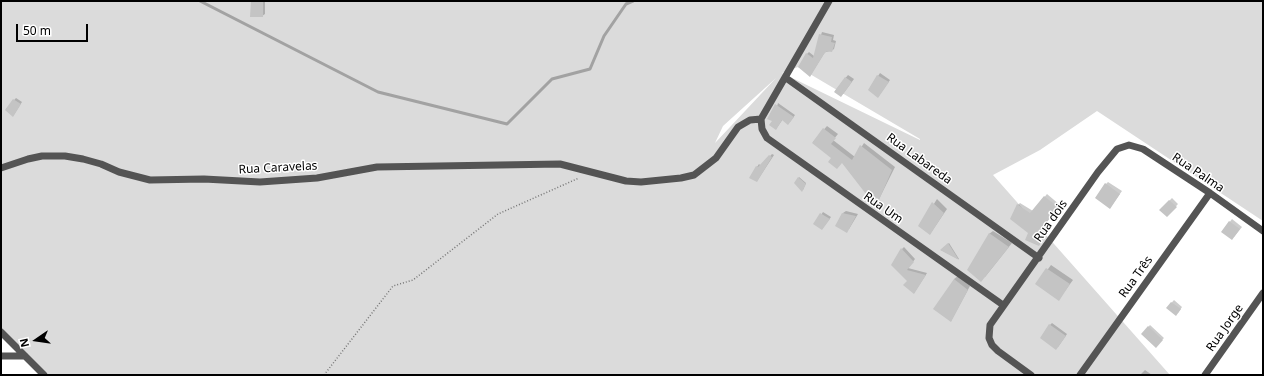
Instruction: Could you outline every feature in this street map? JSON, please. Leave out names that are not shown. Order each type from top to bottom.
[{"type":"street","points":[[761,120],[829,1]]},
{"type":"street","name":"Rua Labareda","points":[[786,78],[1039,258]]},
{"type":"street","name":"Rua Caravelas","points":[[1,168],[28,158],[42,156],[65,156],[101,164],[119,172],[150,180],[204,179],[260,182],[317,178],[377,167],[560,164],[626,180],[641,182],[681,178],[694,174],[716,158],[738,127],[750,120],[761,120]]},
{"type":"street","name":"Rua Um","points":[[761,120],[762,129],[767,138],[1004,306]]},
{"type":"street","name":"Rua Palma","points":[[1117,149],[1129,145],[1142,149],[1210,193],[1263,231]]},
{"type":"street","name":"Rua dois","points":[[1031,375],[998,351],[989,338],[990,325],[1039,258],[1098,172],[1117,149]]},
{"type":"street","name":"Rua Três","points":[[1080,375],[1210,193]]},
{"type":"street","name":"Rua Jorge","points":[[1205,375],[1263,293]]},
{"type":"street","points":[[1,332],[44,375]]},
{"type":"street","points":[[1,356],[25,356]]},
{"type":"path","points":[[324,375],[393,286],[413,280],[498,214],[579,178]]},
{"type":"shaded area","points":[[1,1],[1263,1],[1263,221],[1097,111],[1040,150],[993,175],[1170,375],[49,375],[1,336]],"holes":[[[798,67],[920,139],[920,140],[782,73]],[[776,78],[715,143],[723,126]]]},
{"type":"building","points":[[251,1],[263,1],[263,17],[250,17]]},
{"type":"building","points":[[819,34],[832,37],[831,42],[835,43],[832,52],[827,51],[824,54],[810,77],[798,67],[806,53],[813,58]]},
{"type":"building","points":[[877,75],[889,82],[878,98],[868,90]]},
{"type":"building","points":[[845,77],[852,82],[841,97],[834,92]]},
{"type":"building","points":[[13,99],[21,104],[13,117],[5,110]]},
{"type":"building","points":[[775,104],[794,117],[788,125],[782,120],[776,130],[769,125],[772,121],[767,119]]},
{"type":"building","points":[[823,128],[836,138],[831,144],[852,160],[860,145],[892,170],[876,207],[842,163],[837,169],[828,162],[831,158],[812,143]]},
{"type":"building","points":[[769,155],[772,157],[757,182],[749,178],[756,166],[758,167]]},
{"type":"building","points":[[798,177],[806,184],[802,192],[794,183]]},
{"type":"building","points":[[1105,183],[1120,194],[1110,209],[1095,198]]},
{"type":"building","points":[[1044,196],[1058,207],[1045,225],[1049,229],[1039,246],[1025,240],[1028,233],[1010,219],[1017,204],[1030,213]]},
{"type":"building","points":[[1169,200],[1177,207],[1167,217],[1159,210]]},
{"type":"building","points":[[932,202],[944,213],[930,235],[918,226]]},
{"type":"building","points":[[820,213],[830,219],[822,230],[813,224]]},
{"type":"building","points":[[842,213],[856,216],[847,233],[835,226]]},
{"type":"building","points":[[1229,221],[1240,229],[1232,240],[1221,232]]},
{"type":"building","points":[[989,233],[1009,247],[981,282],[967,270]]},
{"type":"building","points":[[948,243],[959,260],[940,250]]},
{"type":"building","points":[[901,248],[914,262],[907,270],[926,275],[914,294],[903,285],[907,281],[891,265]]},
{"type":"building","points":[[1046,268],[1070,284],[1059,301],[1035,284]]},
{"type":"building","points":[[954,279],[968,290],[951,322],[933,309]]},
{"type":"building","points":[[1171,302],[1181,309],[1176,316],[1166,308]]},
{"type":"building","points":[[1049,324],[1066,336],[1056,350],[1040,338]]},
{"type":"building","points":[[1148,326],[1163,340],[1156,348],[1141,334]]},
{"type":"waterway","points":[[200,1],[378,92],[507,124],[552,79],[590,69],[604,36],[626,4],[633,1]]}]
